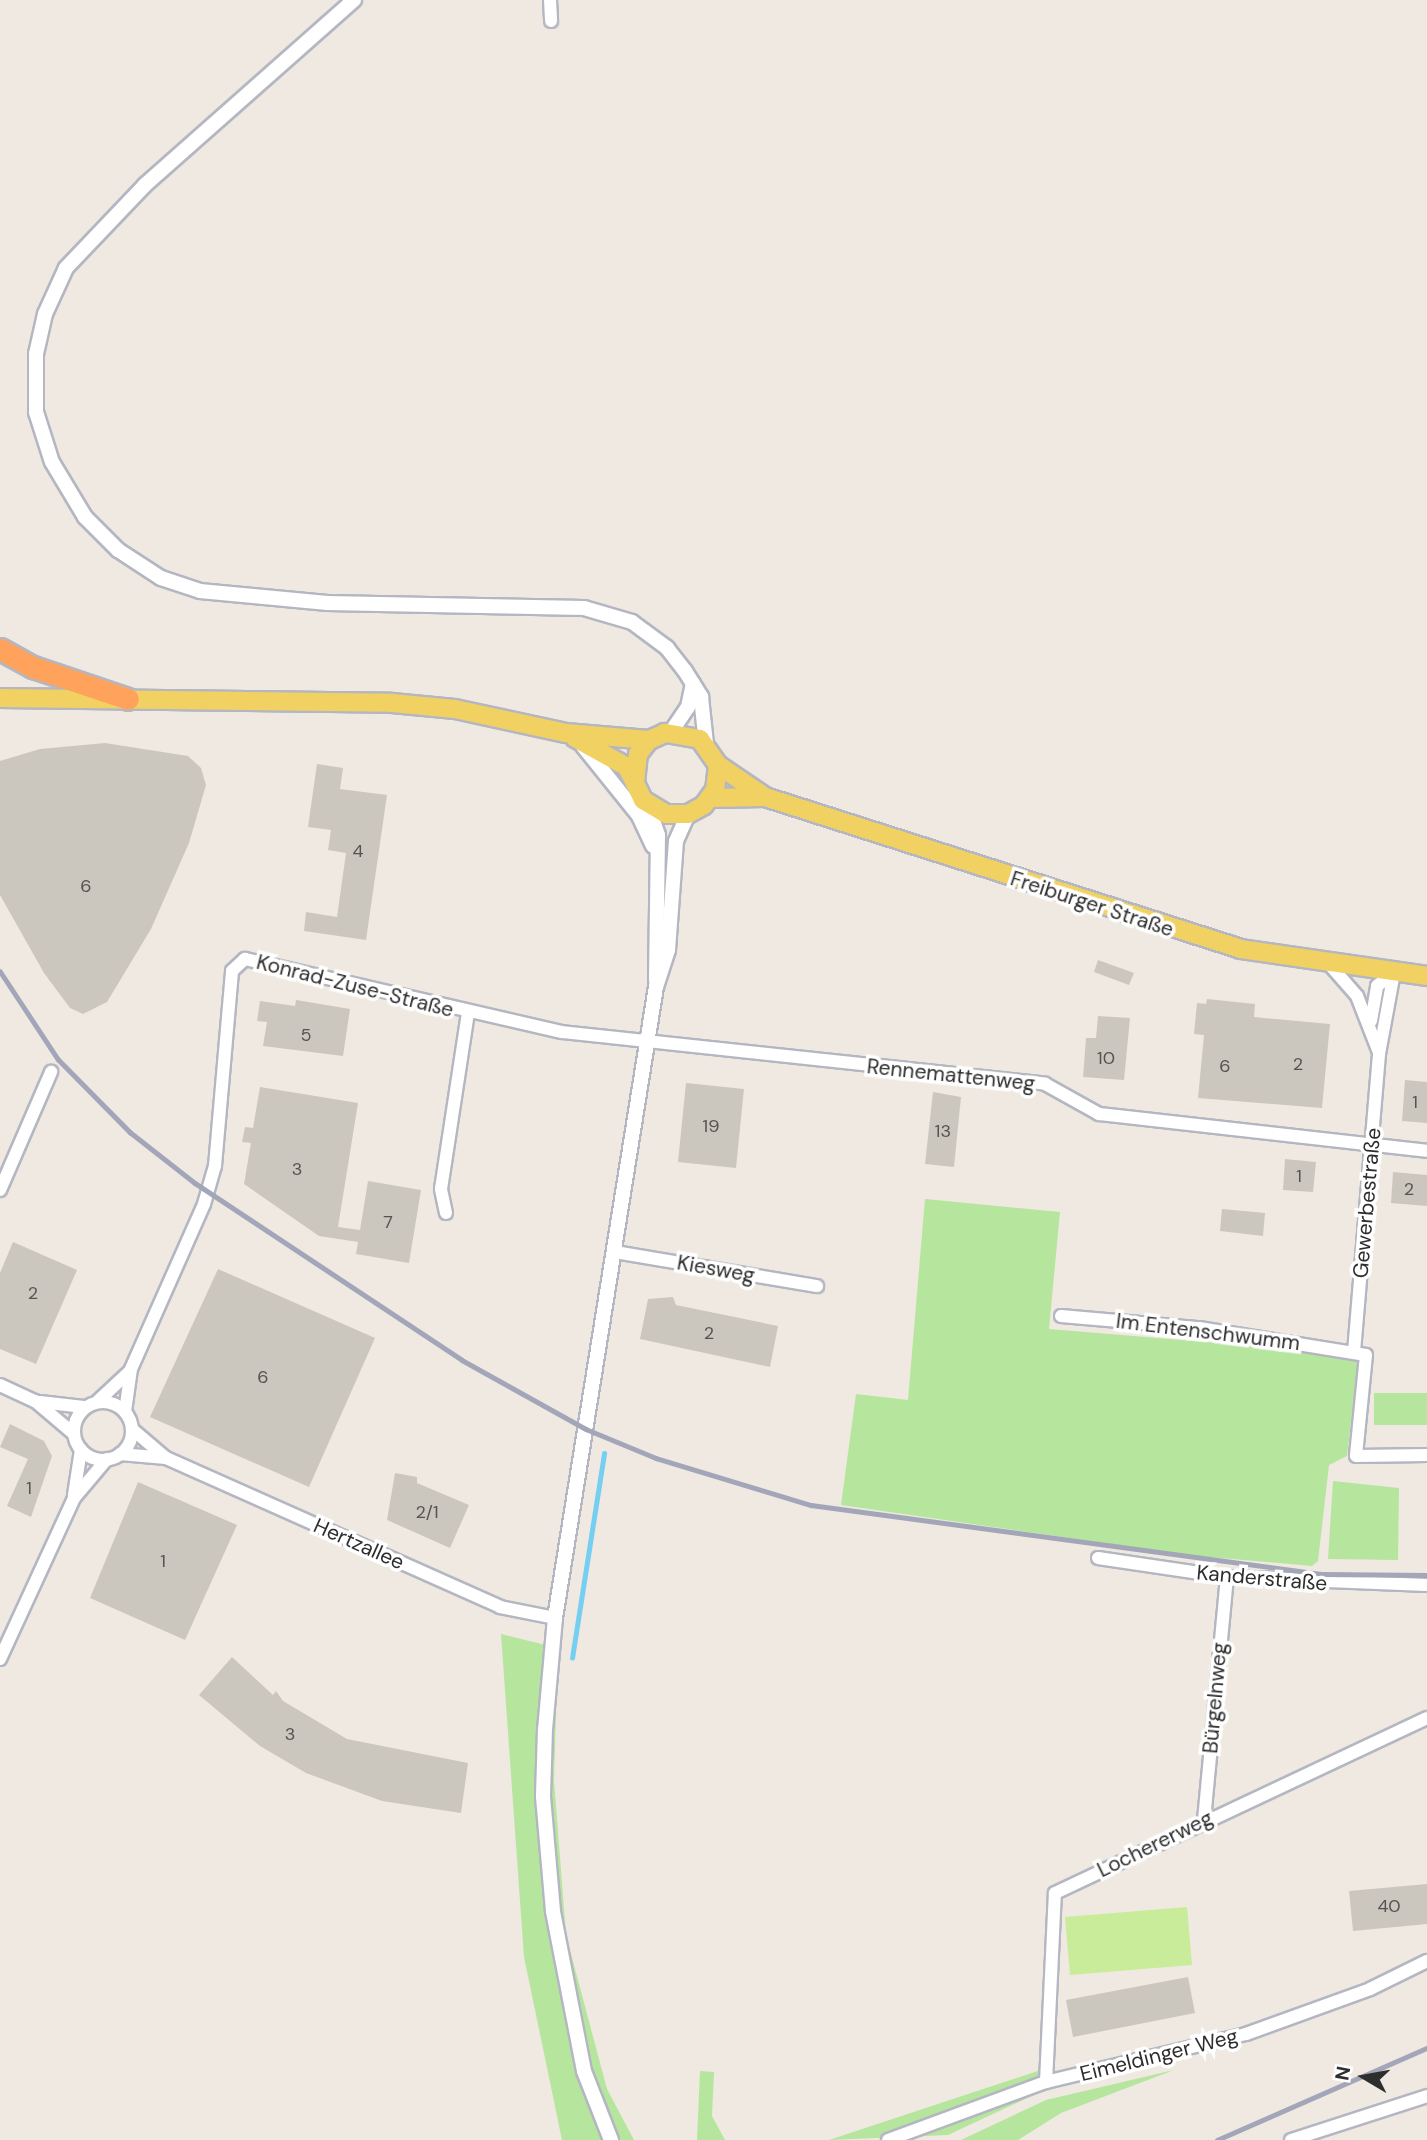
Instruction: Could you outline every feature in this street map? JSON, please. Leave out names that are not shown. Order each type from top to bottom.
[{"type":"highway","points":[[0,649],[33,667],[128,699]]},
{"type":"main road","points":[[2,700],[392,703],[455,709],[572,736],[649,740],[671,732],[693,735],[706,744],[718,765],[710,797],[688,814],[666,814],[649,806],[627,767],[572,736]]},
{"type":"main road","points":[[635,782],[636,760],[649,740]]},
{"type":"main road","name":"Freiburger Straße","points":[[718,765],[765,797],[1206,940],[1330,965],[1427,976]]},
{"type":"main road","name":"Freiburger Straße","points":[[710,797],[765,797]]},
{"type":"street","points":[[354,0],[145,186],[66,268],[45,314],[36,354],[36,412],[52,463],[85,517],[118,550],[161,578],[236,596],[608,612],[652,635],[693,684],[701,697],[706,744]]},
{"type":"street","points":[[550,0],[551,21]]},
{"type":"street","points":[[671,732],[688,707],[693,684]]},
{"type":"street","points":[[572,736],[639,816],[655,854]]},
{"type":"street","points":[[611,2140],[583,2071],[547,1859],[542,1796],[555,1618],[656,987],[657,820],[649,806]]},
{"type":"street","points":[[656,987],[668,950],[677,841],[688,814]]},
{"type":"street","name":"Konrad-Zuse-Straße","points":[[131,1369],[204,1204],[215,1166],[237,962],[245,958],[468,1013],[649,1043]]},
{"type":"street","name":"Gewerbestraße","points":[[1330,965],[1371,1021],[1379,1054]]},
{"type":"street","name":"Gewerbestraße","points":[[1371,1021],[1377,986],[1394,972]]},
{"type":"street","name":"Gewerbestraße","points":[[1354,1352],[1379,1054],[1394,972]]},
{"type":"street","name":"Konrad-Zuse-Straße","points":[[446,1213],[441,1189],[468,1013]]},
{"type":"street","name":"Rennemattenweg","points":[[649,1043],[1045,1084],[1099,1114],[1172,1126],[1427,1151]]},
{"type":"street","points":[[0,1189],[51,1072]]},
{"type":"street","name":"Kiesweg","points":[[615,1252],[817,1286]]},
{"type":"street","name":"Im Entenschwumm","points":[[1061,1316],[1354,1352]]},
{"type":"street","points":[[1354,1352],[1366,1355],[1356,1457],[1427,1455]]},
{"type":"street","points":[[35,1401],[84,1408],[98,1401],[131,1369]]},
{"type":"street","points":[[98,1401],[125,1412],[131,1369]]},
{"type":"street","points":[[0,1385],[35,1401],[74,1434],[81,1450],[74,1498]]},
{"type":"street","points":[[74,1434],[84,1408]]},
{"type":"street","name":"Hertzallee","points":[[125,1412],[132,1429],[166,1458],[500,1607],[555,1618]]},
{"type":"street","points":[[120,1454],[132,1429]]},
{"type":"street","points":[[0,1659],[74,1498],[107,1460],[81,1450]]},
{"type":"street","name":"Hertzallee","points":[[107,1460],[120,1454],[166,1458]]},
{"type":"street","name":"Kanderstraße","points":[[1098,1558],[1227,1577],[1427,1585]]},
{"type":"street","name":"Bürgelnweg","points":[[1204,1819],[1227,1577]]},
{"type":"street","name":"Lochererweg","points":[[1046,2082],[1055,1893],[1204,1819],[1427,1718]]},
{"type":"street","name":"Eimeldinger Weg","points":[[888,2140],[1046,2082],[1246,2034],[1370,1989],[1427,1961]]},
{"type":"street","points":[[1291,2140],[1427,2096]]},
{"type":"green space","points":[[925,1199],[1060,1212],[1049,1329],[1314,1351],[1358,1361],[1347,1456],[1329,1465],[1318,1561],[1312,1566],[1187,1555],[841,1505],[856,1394],[908,1400]]},
{"type":"green space","points":[[1374,1393],[1427,1393],[1427,1425],[1374,1425]]},
{"type":"green space","points":[[1333,1481],[1399,1488],[1398,1560],[1328,1559]]},
{"type":"green space","points":[[501,1634],[558,1648],[554,1780],[566,1935],[607,2089],[634,2140],[562,2140],[524,1957]]},
{"type":"green space","points":[[1187,1907],[1192,1965],[1070,1975],[1065,1917]]},
{"type":"green space","points":[[1174,2070],[1061,2113],[1018,2140],[961,2140],[1046,2100]]},
{"type":"green space","points":[[700,2071],[714,2072],[712,2116],[725,2140],[697,2140]]},
{"type":"green space","points":[[1038,2071],[1038,2093],[948,2135],[829,2140]]},
{"type":"building","points":[[105,743],[188,756],[201,768],[206,785],[189,843],[151,929],[107,1002],[83,1014],[70,1008],[44,973],[0,895],[0,761],[40,749]]},
{"type":"building","points":[[317,764],[343,768],[340,789],[387,795],[366,940],[304,931],[306,912],[337,917],[346,853],[328,850],[331,830],[308,827]]},
{"type":"building","points":[[1098,960],[1134,973],[1129,985],[1094,972]]},
{"type":"building","points":[[1207,999],[1255,1004],[1254,1017],[1330,1024],[1322,1108],[1198,1098],[1204,1035],[1194,1034],[1197,1003],[1206,1004]]},
{"type":"building","points":[[296,1000],[350,1009],[343,1056],[263,1046],[267,1022],[257,1021],[260,1001],[295,1006]]},
{"type":"building","points":[[1098,1016],[1130,1018],[1124,1080],[1083,1077],[1086,1038],[1096,1038]]},
{"type":"building","points":[[1405,1080],[1427,1082],[1427,1123],[1402,1121]]},
{"type":"building","points":[[686,1083],[744,1089],[736,1168],[678,1162]]},
{"type":"building","points":[[260,1087],[358,1103],[338,1227],[360,1230],[368,1181],[421,1190],[409,1263],[356,1254],[358,1242],[319,1236],[244,1184],[251,1143],[242,1142],[245,1127],[253,1128]]},
{"type":"building","points":[[933,1092],[961,1097],[954,1167],[925,1164]]},
{"type":"building","points":[[1285,1159],[1316,1162],[1313,1192],[1283,1190]]},
{"type":"building","points":[[1393,1172],[1427,1175],[1427,1206],[1391,1203]]},
{"type":"building","points":[[1222,1209],[1265,1213],[1263,1236],[1220,1231]]},
{"type":"building","points":[[13,1242],[77,1270],[36,1364],[0,1349],[0,1273]]},
{"type":"building","points":[[218,1269],[375,1338],[309,1487],[150,1417]]},
{"type":"building","points":[[673,1297],[676,1305],[778,1326],[770,1367],[640,1339],[648,1299]]},
{"type":"building","points":[[10,1424],[44,1441],[52,1456],[31,1517],[7,1506],[28,1459],[0,1447]]},
{"type":"building","points":[[395,1473],[417,1477],[417,1483],[469,1505],[450,1548],[387,1520]]},
{"type":"building","points":[[138,1482],[237,1525],[185,1640],[90,1598]]},
{"type":"building","points":[[232,1657],[273,1695],[276,1691],[283,1701],[347,1739],[468,1763],[461,1813],[382,1801],[306,1773],[260,1746],[199,1695]]},
{"type":"building","points":[[1427,1884],[1427,1924],[1353,1931],[1349,1891]]},
{"type":"building","points":[[1188,1977],[1195,2013],[1073,2037],[1066,2000]]},
{"type":"waterway","points":[[572,1658],[604,1453]]},
{"type":"railway","points":[[0,971],[58,1059],[130,1132],[195,1183],[462,1360],[586,1429],[656,1458],[811,1505],[1322,1574],[1427,1575]]},
{"type":"railway","points":[[1217,2140],[1427,2048]]}]
